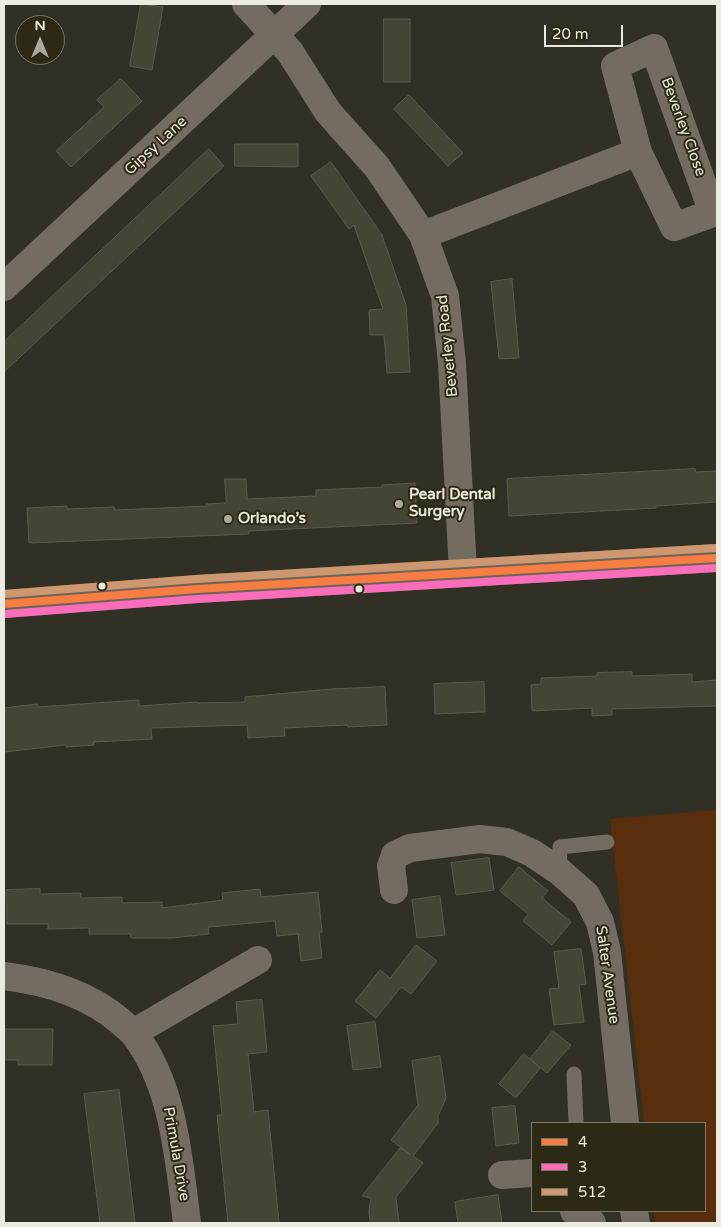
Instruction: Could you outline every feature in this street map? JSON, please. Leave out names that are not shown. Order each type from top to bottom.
[{"type":"main road","points":[[4,604],[197,589],[717,558]]},
{"type":"street","name":"Beverley Road","points":[[246,4],[290,52],[328,112],[377,167],[423,235],[445,296],[452,363],[463,572]]},
{"type":"street","name":"Gipsy Lane","points":[[4,287],[307,4]]},
{"type":"street","name":"Beverley Close","points":[[654,48],[713,213],[674,227],[638,152],[616,66],[654,48]]},
{"type":"street","points":[[423,235],[638,152]]},
{"type":"street","name":"Salter Avenue","points":[[388,875],[395,855],[410,848],[480,839],[507,842],[532,853],[559,871],[586,896],[600,922],[607,952],[625,1122]]},
{"type":"street","points":[[133,1033],[258,960]]},
{"type":"street","name":"Primula Drive","points":[[4,976],[20,978],[67,990],[105,1008],[133,1033],[151,1060],[167,1103],[178,1153],[187,1223]]},
{"type":"street","points":[[502,1174],[531,1172]]},
{"type":"lane","points":[[559,871],[560,847],[607,842]]},
{"type":"lane","points":[[574,1074],[576,1122]]},
{"type":"shaded area","points":[[717,810],[717,1223],[655,1223],[653,1212],[706,1212],[706,1122],[644,1122],[610,819]]},
{"type":"building","points":[[141,4],[163,7],[152,70],[130,66]]},
{"type":"building","points":[[384,19],[410,19],[410,82],[384,82]]},
{"type":"building","points":[[121,79],[142,101],[71,167],[56,151],[104,107],[97,100]]},
{"type":"building","points":[[409,95],[463,153],[448,166],[394,109]]},
{"type":"building","points":[[235,144],[298,144],[298,167],[235,166]]},
{"type":"building","points":[[209,149],[224,166],[4,372],[4,342]]},
{"type":"building","points":[[331,162],[382,235],[406,305],[410,372],[387,373],[384,335],[370,335],[369,310],[383,309],[354,225],[349,229],[311,176]]},
{"type":"building","points":[[512,279],[519,358],[499,359],[491,282]]},
{"type":"building","points":[[695,469],[696,472],[717,471],[717,502],[656,506],[656,508],[509,516],[507,479]]},
{"type":"building","points":[[225,479],[246,479],[247,499],[316,496],[316,490],[382,487],[382,485],[415,483],[417,523],[249,531],[249,534],[29,543],[27,508],[67,506],[67,509],[114,507],[115,510],[207,506],[206,504],[226,503]]},
{"type":"building","points":[[632,672],[632,676],[692,674],[692,682],[717,680],[717,706],[612,709],[612,715],[592,716],[592,708],[532,711],[531,685],[541,684],[541,678],[597,676],[597,673]]},
{"type":"building","points":[[484,682],[485,712],[435,714],[434,684]]},
{"type":"building","points":[[385,687],[387,725],[284,728],[285,736],[248,738],[247,725],[151,728],[152,739],[94,742],[94,745],[66,747],[66,745],[4,752],[4,708],[37,704],[38,707],[139,700],[139,706],[198,702],[245,702],[245,697],[331,689]]},
{"type":"building","points":[[489,858],[494,890],[456,895],[451,863]]},
{"type":"building","points":[[519,867],[548,891],[542,898],[571,922],[552,945],[523,921],[528,914],[500,891]]},
{"type":"building","points":[[40,889],[40,894],[81,893],[81,898],[122,897],[122,903],[162,902],[162,908],[223,900],[222,893],[260,889],[261,897],[318,892],[322,932],[319,932],[322,958],[301,961],[298,934],[277,936],[275,921],[208,927],[209,934],[172,938],[131,938],[130,934],[89,934],[89,928],[48,929],[48,924],[7,924],[6,890]]},
{"type":"building","points":[[440,896],[445,935],[417,938],[412,900]]},
{"type":"building","points":[[416,945],[437,961],[411,994],[401,987],[376,1018],[355,1001],[380,970],[390,978]]},
{"type":"building","points":[[581,949],[586,984],[579,985],[584,1022],[554,1025],[549,989],[559,988],[554,952]]},
{"type":"building","points":[[262,1000],[267,1052],[248,1054],[254,1112],[268,1110],[279,1223],[228,1223],[217,1115],[222,1115],[213,1026],[238,1024],[236,1002]]},
{"type":"building","points":[[375,1022],[381,1067],[353,1070],[347,1026]]},
{"type":"building","points":[[4,1029],[53,1029],[52,1065],[18,1065],[18,1060],[4,1060]]},
{"type":"building","points":[[553,1031],[571,1045],[547,1073],[530,1059]]},
{"type":"building","points":[[524,1054],[540,1068],[516,1098],[499,1084]]},
{"type":"building","points":[[440,1056],[446,1098],[438,1116],[438,1123],[413,1156],[423,1163],[396,1197],[399,1223],[370,1223],[371,1198],[362,1196],[400,1148],[411,1155],[391,1140],[418,1105],[412,1061]]},
{"type":"building","points":[[119,1090],[135,1223],[100,1223],[84,1094]]},
{"type":"building","points":[[515,1106],[519,1143],[496,1146],[492,1108]]},
{"type":"building","points":[[498,1195],[502,1223],[458,1223],[455,1202]]},
{"type":"transit line","name":"512","points":[[4,594],[196,579],[716,548]]},
{"type":"transit line","name":"4","points":[[4,604],[197,589],[717,558]]},
{"type":"transit line","name":"3","points":[[5,614],[198,599],[717,568]]},
{"type":"place","name":"Pearl Dental Surgery","points":[[399,504]]},
{"type":"place","name":"Orlando’s","points":[[228,519]]}]
